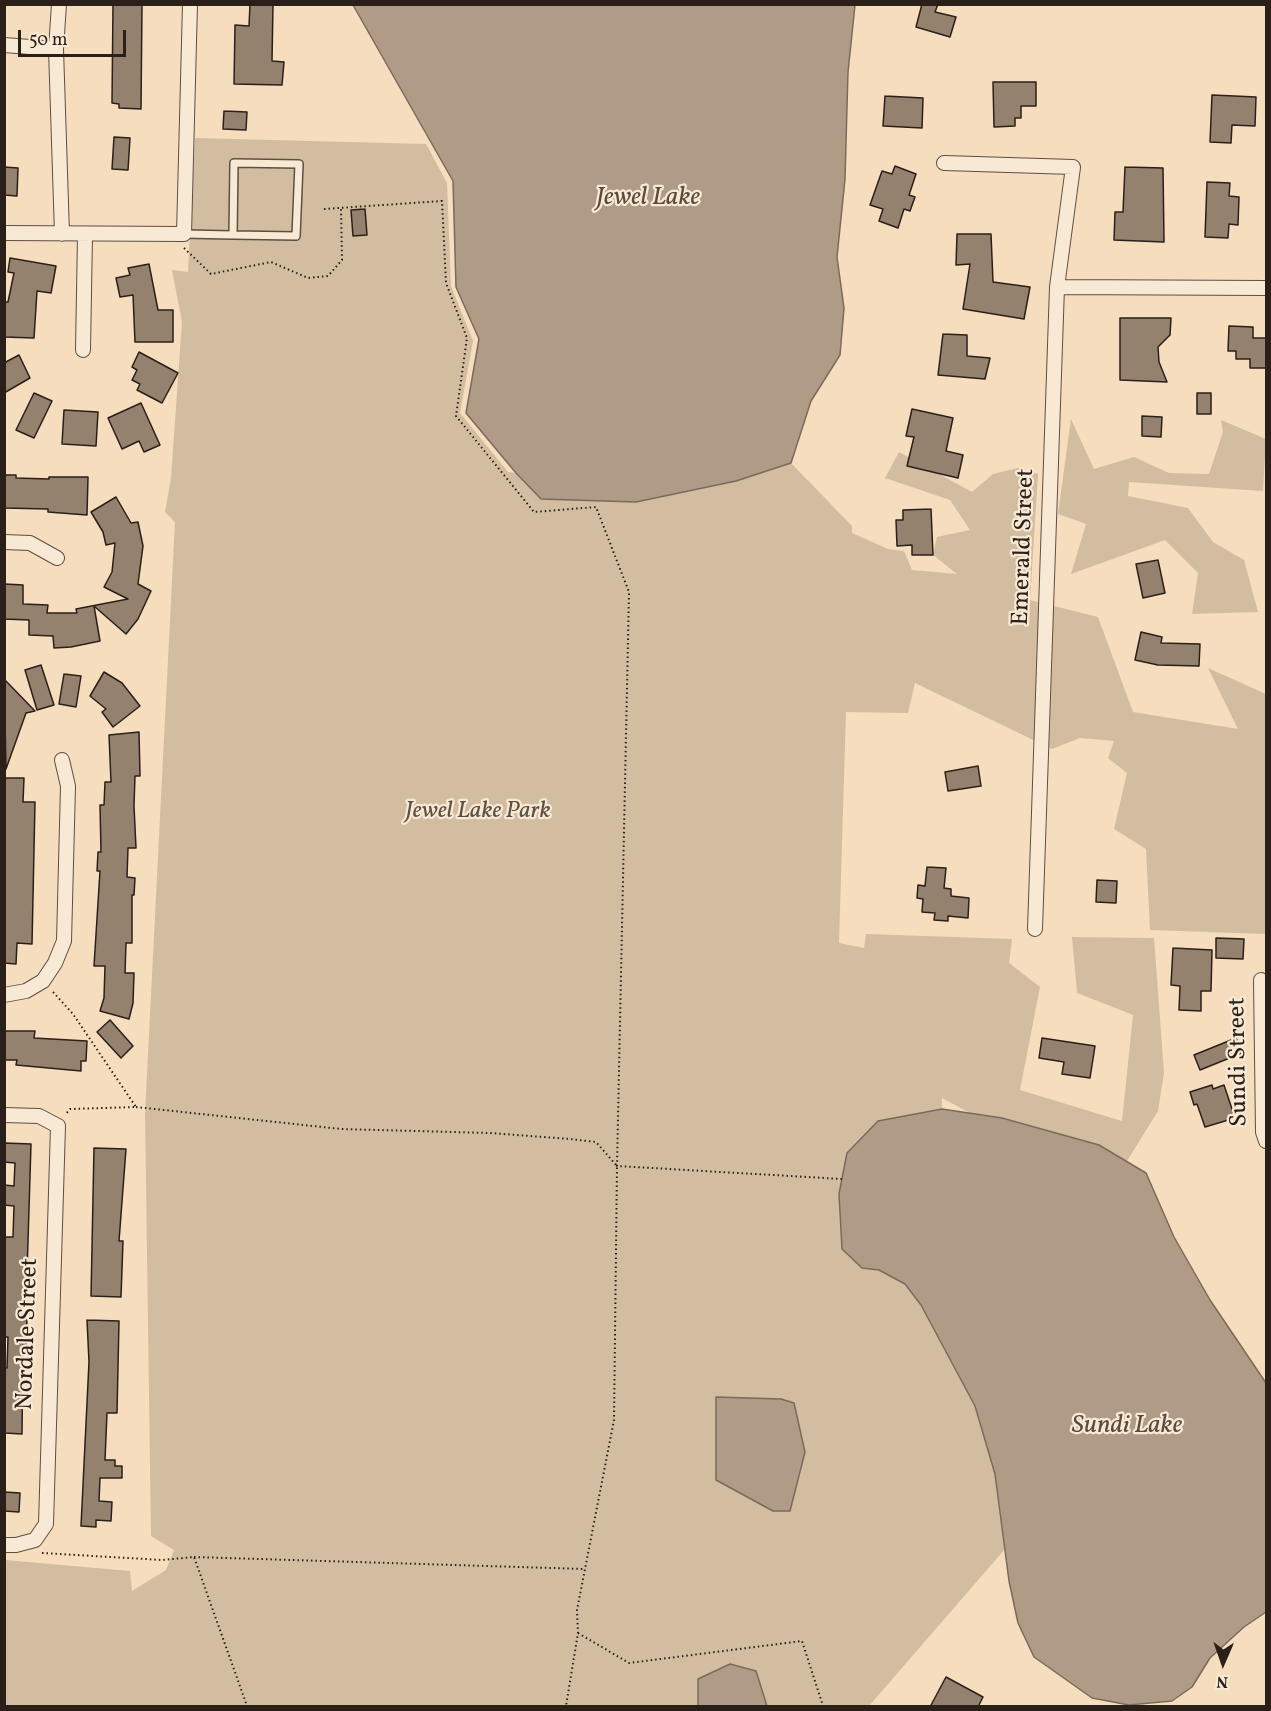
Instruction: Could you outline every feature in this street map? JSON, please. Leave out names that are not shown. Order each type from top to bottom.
[{"type":"street","points":[[59,4],[56,49],[62,234]]},
{"type":"street","points":[[4,232],[85,235],[184,234],[190,4]]},
{"type":"street","points":[[4,45],[56,49]]},
{"type":"street","name":"Emerald Street","points":[[944,163],[1073,168],[1057,287],[1035,929]]},
{"type":"street","points":[[83,350],[85,235]]},
{"type":"street","points":[[1057,287],[1266,288]]},
{"type":"street","points":[[4,542],[30,543],[57,558]]},
{"type":"street","points":[[4,995],[26,991],[43,981],[64,941],[68,786],[62,760]]},
{"type":"street","name":"Sundi Street","points":[[1261,980],[1263,1131],[1266,1142]]},
{"type":"street","points":[[4,1115],[39,1116],[58,1126]]},
{"type":"street","name":"Nordale Street","points":[[35,1540],[46,1524],[58,1126]]},
{"type":"street","points":[[4,1545],[16,1545],[35,1540]]},
{"type":"lane","points":[[184,234],[233,235],[296,236],[299,164],[234,163],[233,235]]},
{"type":"path","points":[[324,209],[442,201],[446,283],[467,338],[456,416],[534,512],[596,507],[629,592],[614,1420],[577,1610],[578,1633],[566,1707]]},
{"type":"path","points":[[184,234],[179,244],[212,274],[271,262],[308,278],[328,276],[342,260],[340,221],[342,208]]},
{"type":"path","points":[[43,981],[73,1014],[136,1107]]},
{"type":"path","points":[[58,1126],[70,1109],[136,1107],[341,1129],[490,1133],[579,1140],[596,1142],[617,1166],[842,1179]]},
{"type":"path","points":[[35,1540],[42,1553],[152,1560],[194,1557],[585,1569]]},
{"type":"path","points":[[194,1557],[247,1707]]},
{"type":"path","points":[[578,1633],[629,1663],[802,1641],[823,1707]]},
{"type":"green space","name":"Jewel Lake Park","points":[[195,138],[426,144],[447,183],[451,286],[473,341],[460,413],[508,472],[516,473],[541,499],[636,502],[736,481],[791,463],[852,526],[852,533],[888,549],[904,551],[912,570],[957,574],[933,555],[937,537],[970,530],[950,500],[885,478],[899,452],[972,492],[993,474],[1018,468],[1038,474],[1030,600],[1098,617],[1133,712],[1238,729],[1208,668],[1266,694],[1266,934],[1150,930],[1146,849],[1114,829],[1127,773],[1108,758],[1114,741],[1080,738],[1052,749],[915,683],[908,713],[846,712],[839,943],[864,948],[866,934],[1012,939],[1009,963],[1040,987],[1020,1090],[1122,1121],[1133,1015],[1077,993],[1072,937],[1154,938],[1164,1073],[1158,1111],[1127,1161],[1099,1145],[1002,1118],[970,1113],[942,1098],[942,1109],[878,1121],[862,1268],[879,1270],[905,1284],[921,1305],[975,1406],[995,1474],[1005,1549],[869,1706],[5,1706],[5,1560],[130,1571],[132,1591],[166,1570],[174,1550],[151,1536],[145,1113],[175,522],[165,512],[171,478],[182,322],[172,270],[188,272]]},
{"type":"green space","points":[[1071,419],[1094,469],[1134,457],[1169,473],[1209,474],[1223,432],[1221,420],[1266,439],[1263,491],[1129,482],[1128,496],[1188,508],[1213,542],[1244,560],[1258,612],[1192,614],[1198,573],[1165,540],[1071,574],[1086,524],[1058,514]]},
{"type":"water","name":"Jewel Lake","points":[[353,5],[855,5],[848,72],[845,179],[837,257],[844,308],[840,355],[811,401],[791,463],[736,481],[636,502],[541,499],[516,473],[466,413],[479,339],[456,287],[453,181]]},
{"type":"water","name":"Sundi Lake","points":[[942,1109],[1002,1118],[1099,1145],[1146,1173],[1174,1237],[1210,1300],[1266,1383],[1266,1612],[1244,1627],[1210,1658],[1192,1687],[1172,1701],[1129,1705],[1092,1698],[1034,1657],[1018,1623],[1009,1581],[995,1474],[975,1406],[921,1305],[905,1284],[879,1270],[862,1268],[842,1249],[839,1194],[847,1153],[878,1121]]},
{"type":"water","points":[[716,1397],[781,1399],[794,1403],[805,1452],[790,1511],[773,1511],[716,1480]]},
{"type":"water","points":[[730,1664],[756,1671],[767,1706],[698,1706],[698,1679]]},
{"type":"building","points":[[113,4],[142,4],[141,109],[119,108],[119,104],[112,103]]},
{"type":"building","points":[[250,4],[273,4],[272,61],[284,62],[282,85],[234,84],[235,25],[249,26]]},
{"type":"building","points":[[922,4],[938,4],[935,12],[956,17],[950,37],[916,27]]},
{"type":"building","points":[[993,82],[1036,82],[1036,106],[1021,106],[1021,118],[1015,118],[1015,126],[994,127]]},
{"type":"building","points":[[1212,95],[1256,97],[1255,126],[1232,125],[1231,143],[1210,142]]},
{"type":"building","points":[[885,96],[923,98],[922,128],[883,126]]},
{"type":"building","points":[[224,111],[247,112],[246,130],[223,129]]},
{"type":"building","points":[[114,137],[130,138],[128,170],[112,169]]},
{"type":"building","points":[[895,166],[916,174],[909,195],[915,197],[910,211],[904,209],[898,228],[879,221],[883,209],[870,205],[882,171],[892,174]]},
{"type":"building","points":[[4,167],[18,168],[17,196],[4,195]]},
{"type":"building","points":[[1125,167],[1163,168],[1164,242],[1114,240],[1115,212],[1123,212]]},
{"type":"building","points":[[1207,182],[1230,183],[1229,196],[1239,197],[1238,225],[1229,224],[1228,238],[1205,237]]},
{"type":"building","points":[[365,209],[367,235],[353,236],[351,210]]},
{"type":"building","points":[[957,234],[991,234],[993,282],[1030,287],[1024,319],[963,309],[970,264],[956,265]]},
{"type":"building","points":[[10,258],[56,266],[51,293],[37,291],[34,338],[4,337],[4,302],[8,302],[14,273],[8,272]]},
{"type":"building","points":[[149,264],[158,310],[173,310],[173,342],[135,342],[133,295],[120,297],[116,278],[130,275],[128,268]]},
{"type":"building","points":[[1120,318],[1171,318],[1170,335],[1158,347],[1159,362],[1167,382],[1120,380]]},
{"type":"building","points":[[1229,326],[1253,327],[1253,338],[1266,338],[1266,368],[1250,368],[1250,359],[1236,359],[1236,351],[1228,351]]},
{"type":"building","points":[[943,334],[967,335],[967,356],[990,358],[985,379],[938,375]]},
{"type":"building","points":[[139,352],[178,373],[162,403],[137,390],[140,384],[132,380],[137,370],[132,367]]},
{"type":"building","points":[[19,355],[30,378],[4,393],[4,363]]},
{"type":"building","points":[[34,393],[52,401],[34,438],[16,430]]},
{"type":"building","points":[[1197,393],[1211,393],[1211,414],[1197,414]]},
{"type":"building","points":[[141,403],[160,445],[144,452],[139,441],[122,449],[108,418]]},
{"type":"building","points":[[912,409],[953,418],[946,451],[963,455],[958,478],[907,466],[914,437],[906,436]]},
{"type":"building","points":[[64,410],[98,412],[96,446],[62,444]]},
{"type":"building","points":[[1142,416],[1162,417],[1161,437],[1142,436]]},
{"type":"building","points":[[4,475],[16,475],[16,478],[49,479],[49,477],[88,477],[87,515],[48,512],[48,509],[4,508]]},
{"type":"building","points":[[116,497],[131,523],[138,522],[143,546],[138,584],[151,591],[138,619],[126,634],[94,606],[100,641],[71,647],[54,648],[53,636],[29,635],[29,620],[4,619],[5,584],[23,585],[23,604],[48,605],[47,613],[77,613],[76,609],[128,599],[104,587],[112,572],[115,543],[106,545],[103,532],[91,512]]},
{"type":"building","points":[[931,509],[933,555],[912,555],[912,545],[897,546],[896,520],[903,520],[903,510]]},
{"type":"building","points":[[1158,560],[1165,593],[1143,598],[1136,564]]},
{"type":"building","points":[[1141,632],[1162,637],[1161,643],[1200,644],[1199,666],[1158,665],[1135,660]]},
{"type":"building","points":[[41,665],[54,705],[37,710],[25,670]]},
{"type":"building","points":[[104,672],[122,683],[140,706],[113,727],[102,712],[106,709],[90,696]]},
{"type":"building","points":[[64,674],[81,676],[76,707],[59,704]]},
{"type":"building","points":[[4,679],[35,711],[26,713],[6,769]]},
{"type":"building","points":[[139,732],[140,776],[135,776],[134,806],[136,848],[128,848],[127,877],[135,878],[134,895],[132,895],[132,943],[126,943],[125,973],[134,973],[133,1003],[129,1019],[100,1011],[104,998],[105,966],[94,966],[100,871],[97,871],[98,852],[101,852],[100,805],[104,805],[105,782],[111,782],[109,735]]},
{"type":"building","points":[[978,766],[981,786],[948,791],[945,772]]},
{"type":"building","points":[[4,778],[24,778],[23,802],[35,802],[32,944],[17,943],[16,964],[4,963]]},
{"type":"building","points":[[927,867],[946,868],[944,888],[951,889],[951,896],[969,898],[968,918],[948,916],[948,921],[934,920],[935,913],[922,912],[923,899],[917,898],[918,885],[925,886]]},
{"type":"building","points":[[1097,880],[1117,881],[1116,903],[1096,902]]},
{"type":"building","points":[[1216,938],[1244,939],[1243,959],[1216,958]]},
{"type":"building","points":[[1173,948],[1212,950],[1211,991],[1201,991],[1201,1011],[1179,1010],[1180,986],[1171,985]]},
{"type":"building","points":[[110,1020],[133,1046],[121,1058],[97,1032]]},
{"type":"building","points":[[4,1031],[35,1031],[34,1038],[87,1041],[86,1061],[81,1061],[81,1071],[16,1065],[17,1060],[4,1060]]},
{"type":"building","points":[[1042,1038],[1095,1046],[1090,1078],[1062,1074],[1064,1062],[1039,1058]]},
{"type":"building","points":[[1236,1038],[1242,1053],[1200,1070],[1194,1055]]},
{"type":"building","points":[[1212,1085],[1213,1089],[1224,1085],[1235,1118],[1205,1127],[1190,1092]]},
{"type":"building","points":[[4,1143],[31,1144],[27,1274],[31,1274],[30,1288],[25,1288],[23,1318],[27,1318],[26,1346],[23,1345],[22,1434],[5,1433],[4,1424],[4,1368],[7,1368],[8,1337],[4,1337],[4,1237],[13,1237],[14,1206],[4,1205],[4,1185],[14,1186],[15,1163],[4,1162]]},
{"type":"building","points":[[94,1148],[126,1149],[119,1241],[123,1241],[121,1297],[91,1296]]},
{"type":"building","points":[[87,1320],[119,1321],[117,1413],[107,1413],[105,1460],[115,1460],[115,1466],[122,1466],[122,1478],[100,1478],[99,1501],[112,1502],[111,1521],[96,1520],[96,1527],[81,1526],[89,1362]]},
{"type":"building","points":[[4,1492],[20,1493],[19,1512],[4,1511]]},
{"type":"building","points":[[946,1677],[983,1697],[978,1707],[930,1707]]}]
